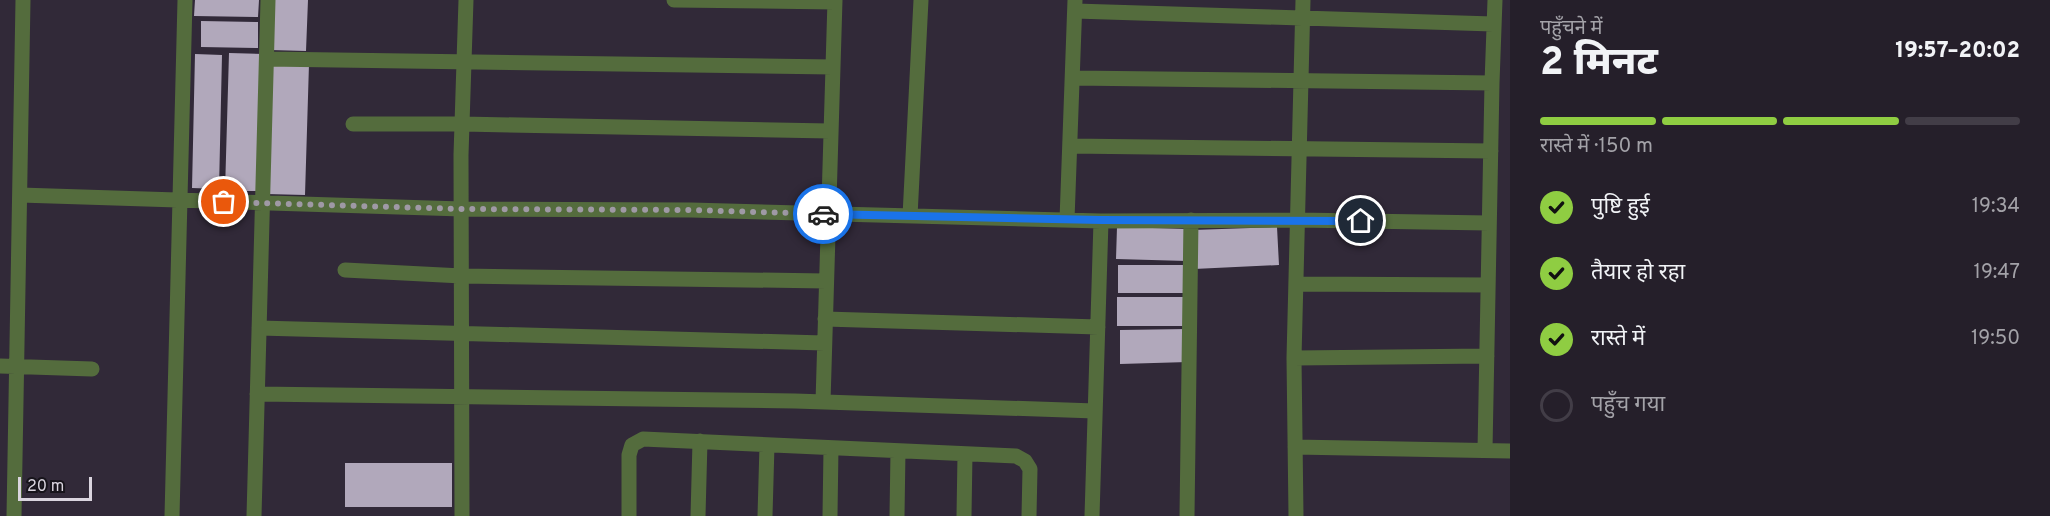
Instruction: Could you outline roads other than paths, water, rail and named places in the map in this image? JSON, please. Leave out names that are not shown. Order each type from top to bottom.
[{"type":"street","points":[[14,516],[23,0]]},
{"type":"street","points":[[172,516],[184,0]]},
{"type":"street","points":[[254,516],[268,0]]},
{"type":"street","points":[[462,516],[462,124],[466,0]]},
{"type":"street","points":[[674,0],[835,1],[823,402]]},
{"type":"street","points":[[909,216],[921,0]]},
{"type":"street","points":[[1296,516],[1294,358],[1303,0]]},
{"type":"street","points":[[1485,450],[1495,0]]},
{"type":"street","points":[[1067,220],[1075,5],[1302,19],[1493,24]]},
{"type":"street","points":[[267,59],[833,67]]},
{"type":"street","points":[[1072,78],[1492,83]]},
{"type":"street","points":[[353,124],[831,130]]},
{"type":"street","points":[[1070,146],[1491,151]]},
{"type":"street","points":[[20,195],[462,209],[680,210],[1067,220],[1489,223]]},
{"type":"street","points":[[1092,516],[1101,220]]},
{"type":"street","points":[[1187,516],[1191,220]]},
{"type":"street","points":[[345,270],[462,276],[826,280]]},
{"type":"street","points":[[1296,284],[1488,285]]},
{"type":"street","points":[[825,319],[1098,327]]},
{"type":"street","points":[[259,328],[824,343]]},
{"type":"street","points":[[1294,358],[1487,356]]},
{"type":"street","points":[[0,366],[92,369]]},
{"type":"street","points":[[257,394],[823,402],[1095,411]]},
{"type":"street","points":[[629,516],[629,455],[632,446],[643,439],[1016,456],[1025,461],[1030,469],[1029,516]]},
{"type":"street","points":[[698,516],[700,441]]},
{"type":"street","points":[[765,516],[767,445]]},
{"type":"street","points":[[1294,447],[1510,451]]},
{"type":"street","points":[[830,516],[831,448]]},
{"type":"street","points":[[897,516],[898,451]]},
{"type":"street","points":[[964,516],[965,454]]}]
